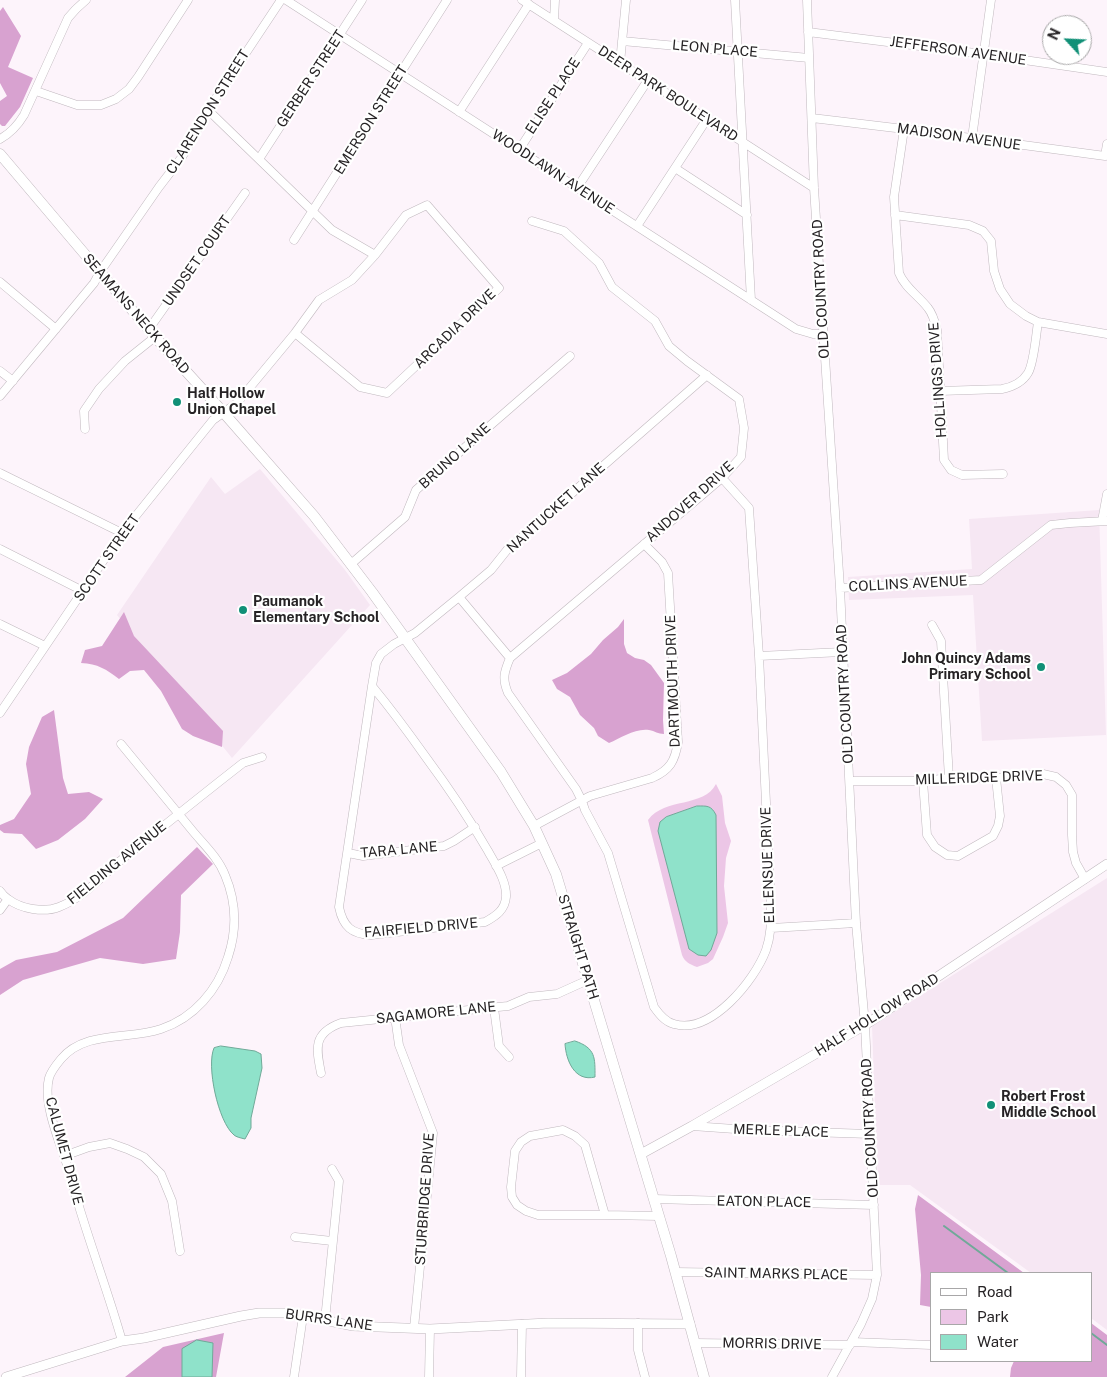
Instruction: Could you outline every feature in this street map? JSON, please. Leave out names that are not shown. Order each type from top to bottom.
[{"type":"main road","name":"SEAMANS NECK ROAD","points":[[0,154],[152,333],[310,512],[351,564]]},
{"type":"main road","name":"STRAIGHT PATH","points":[[351,564],[501,772],[534,826],[556,874],[641,1154],[704,1377]]},
{"type":"street","points":[[0,139],[16,127],[36,91],[68,18],[86,0]]},
{"type":"street","points":[[36,91],[77,105],[100,104],[116,99],[138,77],[188,0]]},
{"type":"street","name":"CLARENDON STREET","points":[[0,396],[94,283],[159,187],[182,158],[208,110],[280,0]]},
{"type":"street","name":"WOODLAWN AVENUE","points":[[286,0],[796,329],[813,334],[823,334]]},
{"type":"street","name":"GERBER STREET","points":[[259,159],[362,0]]},
{"type":"street","name":"EMERSON STREET","points":[[294,240],[447,0]]},
{"type":"street","points":[[554,20],[555,0]]},
{"type":"street","points":[[620,63],[626,0]]},
{"type":"street","points":[[735,0],[751,300]]},
{"type":"street","name":"OLD COUNTRY ROAD","points":[[807,0],[814,188],[840,588],[856,922],[865,1025],[877,1275],[872,1299],[851,1344],[832,1377]]},
{"type":"street","points":[[972,138],[991,0]]},
{"type":"street","points":[[460,112],[526,2]]},
{"type":"street","name":"DEER PARK BOULEVARD","points":[[526,2],[814,188]]},
{"type":"street","name":"JEFFERSON AVENUE","points":[[808,32],[1107,72]]},
{"type":"street","name":"LEON PLACE","points":[[622,41],[808,58]]},
{"type":"street","name":"ELISE PLACE","points":[[518,150],[588,42]]},
{"type":"street","points":[[577,188],[648,80]]},
{"type":"street","points":[[208,110],[332,230],[375,255]]},
{"type":"street","name":"MADISON AVENUE","points":[[812,118],[1105,156],[1107,144]]},
{"type":"street","points":[[638,226],[707,119]]},
{"type":"street","name":"HOLLINGS DRIVE","points":[[904,129],[894,197],[899,273],[903,282],[928,307],[934,317],[937,330],[944,460],[950,470],[962,475],[1003,474]]},
{"type":"street","points":[[675,168],[747,215]]},
{"type":"street","name":"UNDSET COURT","points":[[85,429],[84,411],[99,389],[142,346],[152,333],[245,193]]},
{"type":"street","name":"ARCADIA DRIVE","points":[[223,412],[237,403],[295,333],[319,300],[352,280],[375,255],[406,215],[427,205],[499,288],[387,393],[360,387],[295,333]]},
{"type":"street","points":[[895,214],[969,224],[984,231],[991,241],[994,271],[1000,290],[1010,304],[1038,322],[1107,334]]},
{"type":"street","name":"ANDOVER DRIVE","points":[[510,658],[722,478],[741,457],[744,428],[739,399],[669,346],[655,321],[612,287],[599,263],[564,231],[532,221]]},
{"type":"street","points":[[0,282],[56,329]]},
{"type":"street","points":[[940,391],[1002,390],[1012,388],[1021,382],[1030,368],[1038,322]]},
{"type":"street","name":"BRUNO LANE","points":[[351,564],[406,518],[416,490],[493,421],[570,356]]},
{"type":"street","points":[[0,371],[13,382]]},
{"type":"street","name":"NANTUCKET LANE","points":[[406,639],[491,570],[507,550],[707,375]]},
{"type":"street","name":"SCOTT STREET","points":[[0,712],[122,533],[212,420],[223,412]]},
{"type":"street","points":[[0,473],[122,533]]},
{"type":"street","name":"ELLENSUE DRIVE","points":[[582,801],[608,853],[654,1007],[663,1018],[673,1024],[689,1026],[718,1012],[748,983],[758,968],[766,949],[771,928],[759,656],[749,508],[722,478]]},
{"type":"street","points":[[1105,521],[1107,494]]},
{"type":"street","name":"COLLINS AVENUE","points":[[840,588],[981,580],[1051,525],[1070,522],[1105,521]]},
{"type":"street","name":"DARTMOUTH DRIVE","points":[[534,826],[590,796],[662,774],[676,755],[678,742],[668,573],[662,562],[644,544]]},
{"type":"street","points":[[0,549],[84,590]]},
{"type":"street","points":[[459,597],[510,658],[505,671],[504,683],[508,693],[565,773],[582,801]]},
{"type":"street","points":[[0,624],[45,646]]},
{"type":"street","points":[[932,625],[941,641],[949,778]]},
{"type":"street","name":"FAIRFIELD DRIVE","points":[[372,686],[390,707],[462,806],[496,866],[505,887],[506,897],[503,908],[496,916],[485,922],[371,935],[359,934],[349,928],[341,917],[339,907],[348,853],[372,686],[376,663],[381,654],[394,644],[406,639]]},
{"type":"street","points":[[759,656],[842,652]]},
{"type":"street","name":"CALUMET DRIVE","points":[[121,744],[212,853],[225,874],[233,903],[234,923],[231,948],[224,971],[208,996],[195,1010],[174,1023],[145,1034],[94,1040],[80,1044],[65,1054],[54,1066],[50,1077],[47,1090],[49,1109],[122,1341]]},
{"type":"street","name":"FIELDING AVENUE","points":[[0,891],[8,899],[21,906],[34,909],[47,910],[58,908],[68,903],[87,890],[243,763],[262,757]]},
{"type":"street","name":"MILLERIDGE DRIVE","points":[[850,781],[924,781],[949,778],[996,778],[1043,774],[1056,777],[1066,785],[1072,795],[1072,835],[1076,864],[1085,879]]},
{"type":"street","points":[[924,781],[927,834],[935,847],[948,855],[958,856],[992,836],[998,826],[1000,816],[996,778]]},
{"type":"street","name":"TARA LANE","points":[[348,853],[363,856],[444,846],[475,827]]},
{"type":"street","points":[[496,866],[542,843]]},
{"type":"street","name":"HALF HOLLOW ROAD","points":[[641,1154],[865,1025],[1107,864]]},
{"type":"street","points":[[0,910],[8,899]]},
{"type":"street","points":[[771,928],[856,922]]},
{"type":"street","name":"SAGAMORE LANE","points":[[321,1073],[318,1044],[322,1034],[332,1026],[341,1023],[508,1006],[529,997],[556,994],[588,980]]},
{"type":"street","points":[[494,1008],[499,1046],[509,1057]]},
{"type":"street","name":"STURBRIDGE DRIVE","points":[[395,1017],[399,1045],[433,1133],[414,1328]]},
{"type":"street","name":"MERLE PLACE","points":[[692,1126],[870,1134]]},
{"type":"street","points":[[605,1215],[585,1145],[575,1136],[563,1130],[530,1136],[521,1142],[515,1151],[510,1187],[512,1197],[517,1205],[526,1211],[538,1215],[658,1216]]},
{"type":"street","points":[[64,1156],[89,1147],[110,1143],[144,1157],[160,1174],[172,1202],[180,1251]]},
{"type":"street","points":[[325,1320],[338,1181],[332,1169]]},
{"type":"street","name":"EATON PLACE","points":[[654,1199],[874,1205]]},
{"type":"street","points":[[296,1237],[332,1241]]},
{"type":"street","name":"SAINT MARKS PLACE","points":[[675,1272],[877,1275]]},
{"type":"street","name":"BURRS LANE","points":[[6,1377],[122,1341],[259,1313],[291,1313],[353,1326],[430,1329],[522,1324],[690,1324]]},
{"type":"street","points":[[294,1377],[303,1316]]},
{"type":"street","points":[[638,1323],[638,1350],[646,1377]]},
{"type":"street","points":[[521,1377],[522,1324]]},
{"type":"street","points":[[429,1377],[430,1329]]},
{"type":"street","name":"MORRIS DRIVE","points":[[695,1343],[930,1345]]},
{"type":"shaded area","points":[[3,7],[21,36],[8,67],[33,78],[20,107],[5,126],[0,124],[0,101],[7,96],[0,83],[0,11]]},
{"type":"shaded area","name":"Paumanok Elementary School","points":[[260,469],[345,570],[370,605],[232,758],[117,615],[211,477],[225,494]]},
{"type":"shaded area","name":"John Quincy Adams Primary School","points":[[1099,510],[1106,735],[982,741],[973,595],[849,600],[848,577],[972,569],[969,519]]},
{"type":"shaded area","points":[[124,612],[134,636],[223,731],[222,747],[193,736],[182,729],[161,691],[144,670],[130,671],[119,679],[101,668],[81,663],[85,650],[102,646]]},
{"type":"shaded area","points":[[624,619],[624,644],[627,653],[651,665],[664,683],[664,734],[649,730],[639,730],[609,743],[598,736],[594,728],[580,715],[570,697],[557,689],[552,680],[567,673],[591,654]]},
{"type":"shaded area","points":[[54,710],[63,778],[68,794],[89,792],[103,799],[85,819],[58,840],[36,849],[22,834],[4,833],[0,830],[0,825],[14,819],[31,794],[26,764],[29,747],[42,717]]},
{"type":"shaded area","points":[[197,847],[213,864],[181,895],[180,932],[176,959],[143,964],[100,958],[23,980],[0,995],[0,969],[16,960],[57,952],[123,918]]},
{"type":"shaded area","name":"Robert Frost Middle School","points":[[1107,878],[1107,1330],[1092,1319],[1092,1272],[1030,1272],[910,1185],[878,1185],[872,1026]]},
{"type":"shaded area","points":[[918,1195],[1023,1272],[930,1272],[930,1307],[920,1305],[921,1275],[915,1209]]},
{"type":"shaded area","points":[[1092,1324],[1107,1335],[1107,1377],[1010,1377],[1014,1362],[1092,1362]]},
{"type":"shaded area","points":[[224,1333],[216,1377],[125,1377],[163,1347]]},
{"type":"green space","points":[[716,784],[722,796],[725,823],[731,841],[726,858],[724,886],[728,923],[713,959],[697,967],[684,959],[682,955],[648,820],[664,808],[703,797]]},
{"type":"water","points":[[697,806],[708,807],[716,815],[717,933],[711,950],[706,956],[698,955],[689,949],[658,831],[660,822],[666,817]]},
{"type":"water","points":[[575,1041],[591,1050],[595,1064],[595,1077],[588,1078],[582,1076],[573,1069],[567,1057],[565,1044]]},
{"type":"water","points":[[221,1046],[255,1051],[261,1054],[262,1068],[251,1118],[251,1128],[245,1139],[235,1136],[228,1128],[215,1093],[212,1056],[214,1048]]},
{"type":"water","points":[[197,1340],[213,1343],[212,1377],[182,1377],[182,1349]]},
{"type":"waterway","points":[[944,1226],[1007,1272]]},
{"type":"waterway","points":[[1092,1334],[1107,1345]]},
{"type":"place","name":"Half Hollow Union Chapel","points":[[177,402]]},
{"type":"place","name":"Paumanok Elementary School","points":[[243,610]]},
{"type":"place","name":"John Quincy Adams Primary School","points":[[1041,667]]},
{"type":"place","name":"Robert Frost Middle School","points":[[991,1105]]}]
